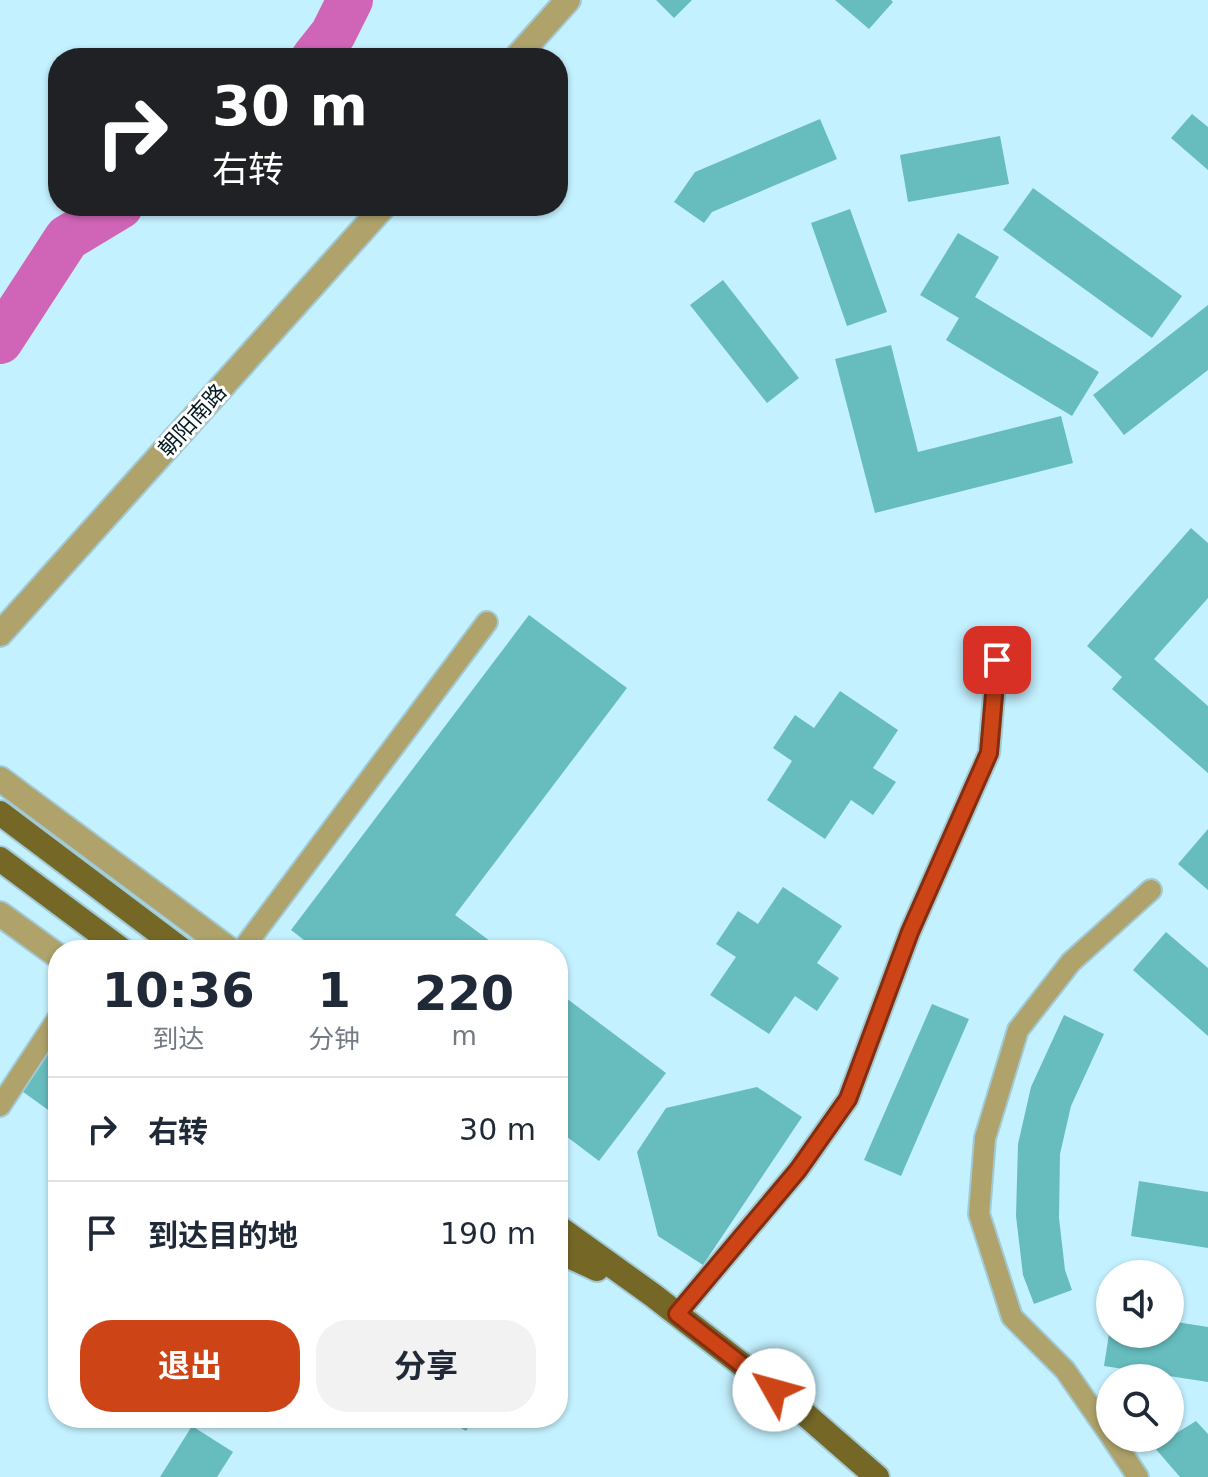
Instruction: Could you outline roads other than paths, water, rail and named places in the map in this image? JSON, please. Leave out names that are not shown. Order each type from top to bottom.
[{"type":"main road","points":[[0,813],[169,940]]},
{"type":"main road","points":[[0,859],[109,940]]},
{"type":"main road","points":[[568,1234],[654,1296],[799,1409],[877,1477]]},
{"type":"main road","points":[[568,1256],[654,1296]]},
{"type":"street","points":[[525,48],[568,0]]},
{"type":"street","name":"朝阳南路","points":[[0,634],[375,216]]},
{"type":"street","points":[[249,940],[487,622]]},
{"type":"street","points":[[677,1314],[798,1170],[848,1099],[910,932],[989,753],[997,660]]},
{"type":"street","points":[[0,779],[217,940]]},
{"type":"street","points":[[1096,1415],[1065,1370],[1012,1317],[979,1214],[985,1138],[1018,1030],[1071,962],[1151,890]]},
{"type":"street","points":[[0,914],[48,949]]},
{"type":"street","points":[[0,1106],[48,1033]]},
{"type":"street","points":[[1121,1452],[1138,1477]]},
{"type":"waterway","points":[[322,48],[333,34],[350,0]]},
{"type":"waterway","points":[[0,341],[67,238],[103,216]]}]
